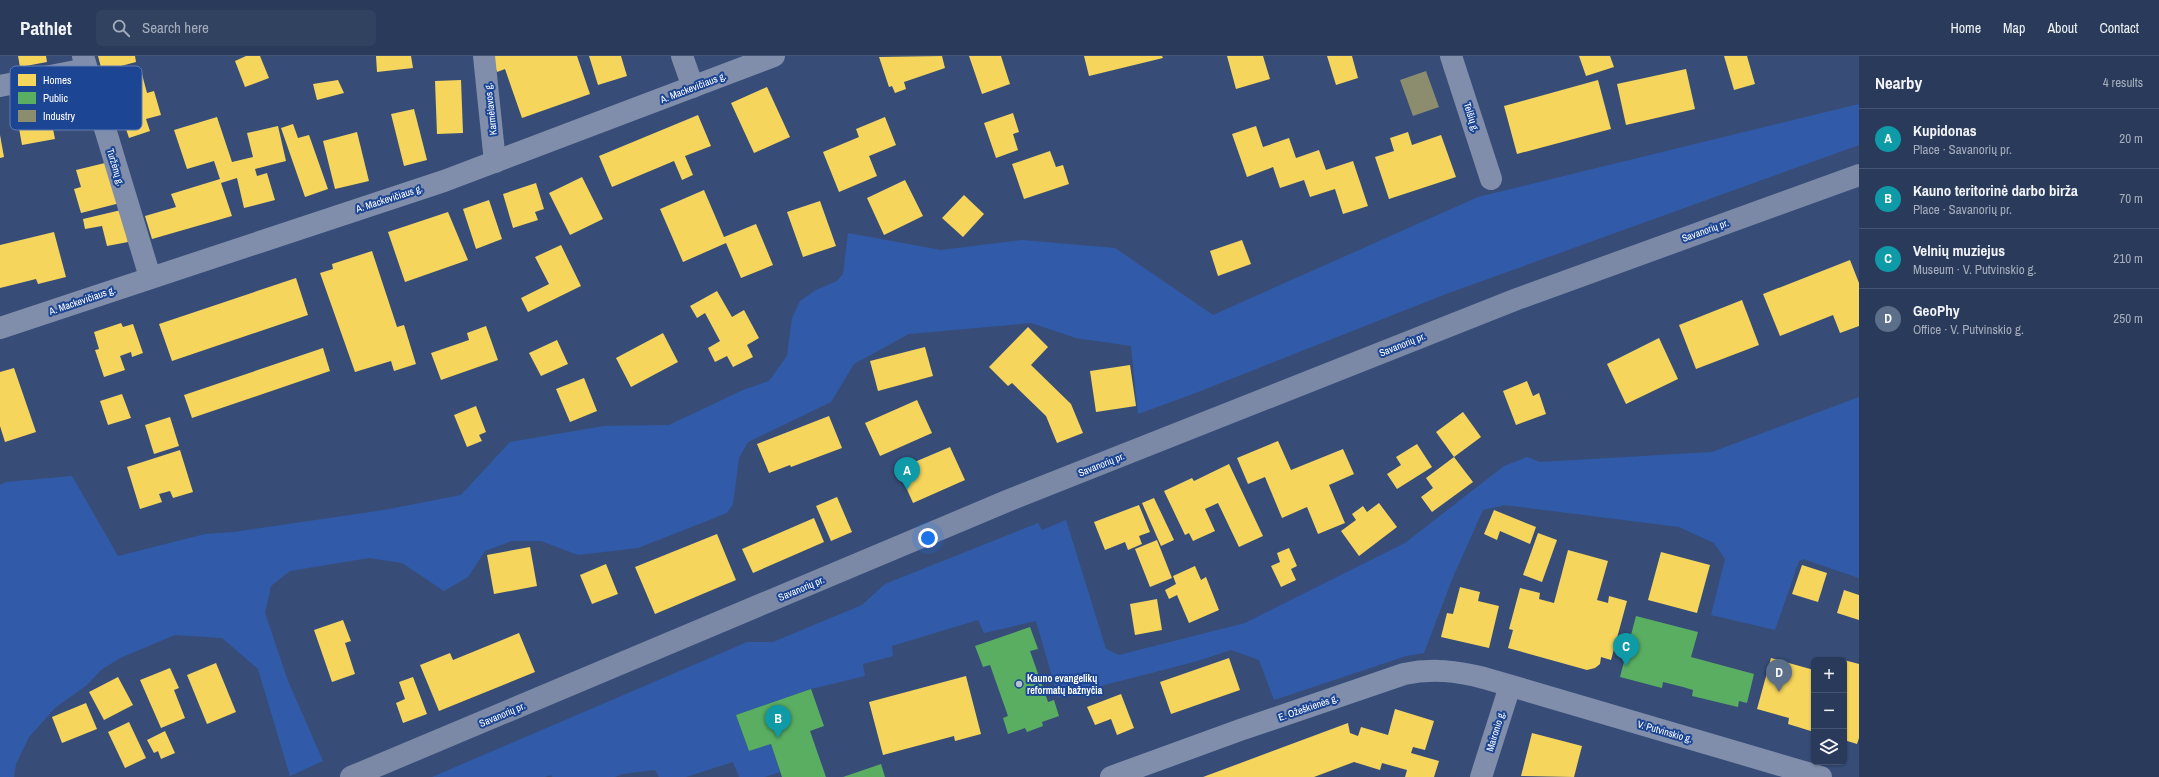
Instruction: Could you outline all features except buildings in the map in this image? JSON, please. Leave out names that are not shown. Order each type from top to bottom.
[{"type":"main road","name":"Savanorių pr.","points":[[351,777],[1007,502],[1118,457],[1517,299],[1859,175]]},
{"type":"street","name":"Karmėlavos g.","points":[[484,56],[495,162]]},
{"type":"street","points":[[682,56],[692,87]]},
{"type":"street","name":"A. Mackevičiaus g.","points":[[0,328],[495,162],[774,56]]},
{"type":"street","name":"Telšių g.","points":[[1451,56],[1491,179]]},
{"type":"street","points":[[74,66],[85,63]]},
{"type":"street","points":[[0,86],[10,83]]},
{"type":"street","name":"Turžėnų g.","points":[[105,130],[150,277]]},
{"type":"street","name":"E. Ožeškienės g.","points":[[1111,777],[1240,730],[1404,674],[1423,670],[1447,670],[1510,686]]},
{"type":"street","name":"Maironio g.","points":[[1481,777],[1510,686]]},
{"type":"street","name":"V. Putvinskio g.","points":[[1510,686],[1820,777]]},
{"type":"shaded area","points":[[1859,104],[1859,145],[1446,294],[1193,394],[1138,414],[1131,346],[1076,338],[1031,323],[909,334],[854,364],[831,402],[748,442],[739,458],[733,504],[727,513],[638,548],[578,555],[541,541],[512,541],[485,551],[468,577],[444,591],[402,563],[369,558],[290,571],[271,586],[265,613],[288,681],[323,761],[290,776],[258,669],[222,638],[175,635],[120,658],[101,670],[87,685],[55,708],[29,737],[16,764],[14,777],[0,777],[0,485],[6,482],[72,476],[118,556],[205,534],[234,532],[384,510],[461,495],[510,442],[604,426],[669,425],[743,390],[769,381],[787,356],[792,318],[800,301],[816,290],[837,281],[843,274],[848,233],[941,250],[1022,240],[1115,248],[1213,315],[1478,197]]},
{"type":"shaded area","points":[[1859,397],[1859,578],[1803,559],[1799,561],[1775,630],[1711,615],[1725,559],[1714,543],[1679,527],[1505,505],[1483,510],[1453,577],[1424,653],[1406,656],[1274,700],[1259,660],[1231,650],[1194,662],[1058,697],[1036,621],[984,633],[978,620],[892,646],[893,656],[863,664],[865,676],[811,689],[736,715],[749,751],[771,744],[780,772],[765,777],[739,777],[733,762],[686,777],[659,777],[655,770],[622,774],[615,777],[552,777],[551,775],[545,777],[432,777],[747,642],[773,642],[862,605],[885,584],[1038,523],[1042,530],[1066,520],[1106,649],[1119,655],[1245,623],[1405,543],[1504,466],[1527,457],[1540,462],[1712,452]]},
{"type":"place","name":"Kupidonas","points":[[907,490]]},
{"type":"place","name":"Velnių muziejus","points":[[1626,666]]},
{"type":"place","name":"Kauno evangelikų reformatų bažnyčia","points":[[1019,684]]},
{"type":"place","name":"GeoPhy","points":[[1779,692]]},
{"type":"place","name":"Kauno teritorinė darbo birža","points":[[778,738]]}]
